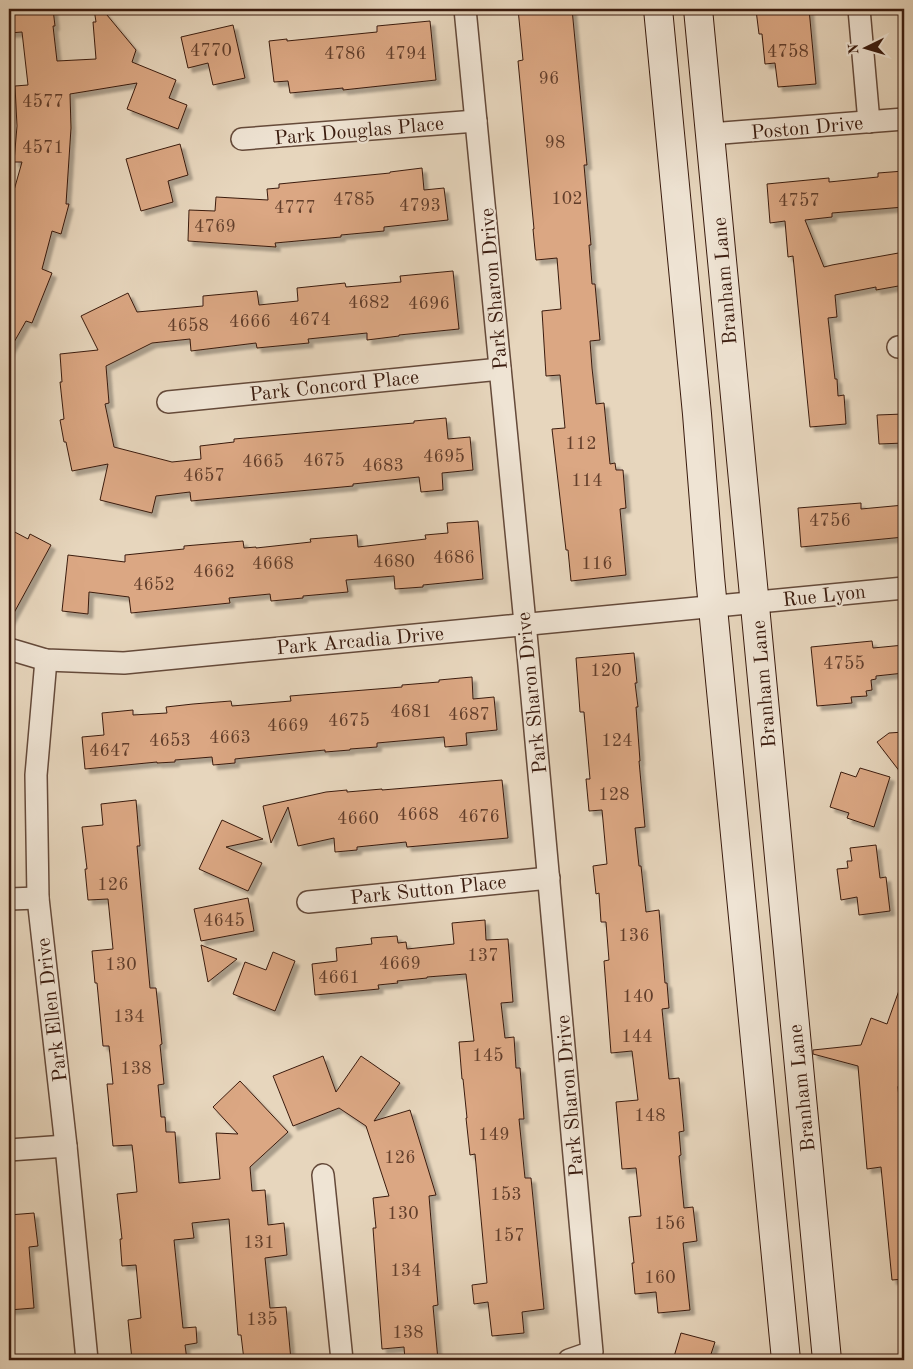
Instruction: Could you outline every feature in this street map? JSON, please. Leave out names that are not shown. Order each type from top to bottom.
[{"type":"main road","name":"Branham Lane","points":[[658,9],[696,404],[713,606],[786,1360]]},
{"type":"main road","name":"Branham Lane","points":[[698,9],[827,1360]]},
{"type":"street","name":"Park Sharon Drive","points":[[465,9],[525,624],[592,1352],[569,1360]]},
{"type":"street","points":[[859,9],[870,122]]},
{"type":"street","name":"Poston Drive","points":[[710,134],[904,119]]},
{"type":"street","name":"Park Douglas Place","points":[[242,140],[476,121]]},
{"type":"street","name":"Park Concord Place","points":[[168,402],[500,369]]},
{"type":"street","name":"Rue Lyon","points":[[713,606],[904,588]]},
{"type":"street","name":"Park Arcadia Drive","points":[[9,649],[46,660],[124,663],[713,606]]},
{"type":"street","name":"Park Ellen Drive","points":[[46,660],[36,775],[38,898],[66,1146],[87,1360]]},
{"type":"street","name":"Park Sutton Place","points":[[308,902],[549,878]]},
{"type":"street","points":[[9,899],[38,898]]},
{"type":"street","points":[[9,1150],[66,1146]]},
{"type":"street","points":[[323,1175],[342,1360]]},
{"type":"building","points":[[9,9],[53,9],[57,61],[96,59],[93,22],[96,22],[94,9],[102,9],[136,50],[132,62],[176,80],[169,98],[187,105],[178,129],[127,109],[137,83],[70,94],[71,128],[66,204],[69,204],[61,234],[52,231],[42,269],[52,273],[32,323],[26,321],[9,351],[9,208],[22,162],[14,162],[17,126],[15,86],[28,85],[22,32],[9,33]]},
{"type":"building","points":[[518,9],[572,9],[587,165],[584,165],[591,245],[589,245],[592,284],[595,284],[600,340],[590,341],[592,368],[596,404],[604,403],[610,464],[615,463],[616,470],[623,470],[626,508],[620,509],[626,575],[571,581],[552,429],[565,428],[560,375],[546,376],[542,311],[561,309],[557,258],[536,260],[518,61],[523,60]]},
{"type":"building","points":[[809,9],[816,84],[778,87],[775,63],[765,64],[762,34],[759,34],[756,10]]},
{"type":"building","points":[[430,21],[436,80],[343,90],[343,88],[290,93],[288,81],[274,82],[269,41],[377,32],[377,26]]},
{"type":"building","points":[[233,25],[245,78],[213,85],[208,63],[188,68],[181,37]]},
{"type":"building","points":[[180,144],[188,175],[168,181],[173,202],[141,211],[126,159]]},
{"type":"building","points":[[422,168],[424,190],[444,188],[448,220],[384,227],[384,231],[341,235],[341,237],[275,243],[276,247],[188,241],[189,210],[215,211],[216,197],[268,200],[267,189],[279,188],[279,184]]},
{"type":"building","points":[[904,171],[904,207],[832,213],[832,217],[805,220],[824,267],[904,252],[904,285],[876,290],[876,287],[835,295],[837,317],[828,318],[835,379],[837,379],[838,396],[844,395],[846,424],[810,427],[793,256],[788,257],[785,221],[770,223],[767,184],[829,178],[829,182],[878,177],[878,173]]},
{"type":"building","points":[[453,271],[459,329],[367,340],[367,333],[308,339],[309,343],[257,348],[256,343],[191,351],[190,339],[152,343],[106,366],[109,403],[105,404],[114,447],[172,462],[201,459],[200,446],[234,442],[234,439],[414,423],[414,421],[446,418],[448,439],[470,437],[473,470],[442,473],[443,490],[421,492],[419,477],[353,484],[353,486],[191,501],[190,492],[156,496],[152,513],[100,500],[108,464],[72,471],[60,420],[64,419],[60,382],[62,382],[60,354],[98,350],[81,316],[128,293],[137,312],[203,306],[203,296],[257,291],[259,305],[298,301],[297,288],[345,283],[346,287],[401,282],[400,276]]},
{"type":"building","points":[[904,414],[904,443],[879,444],[877,415]]},
{"type":"building","points":[[861,503],[861,509],[904,505],[904,537],[801,547],[798,508]]},
{"type":"building","points":[[478,521],[483,579],[395,589],[394,576],[346,580],[348,592],[271,601],[270,594],[229,598],[230,603],[131,613],[129,597],[89,592],[88,614],[62,611],[68,555],[125,562],[125,555],[184,549],[184,546],[243,541],[244,548],[256,548],[311,542],[310,539],[357,535],[358,547],[426,539],[425,535],[448,533],[447,523]]},
{"type":"building","points":[[9,529],[28,539],[30,534],[51,545],[9,622]]},
{"type":"building","points":[[872,641],[873,648],[904,645],[904,673],[876,676],[876,679],[871,680],[872,690],[866,691],[867,696],[851,697],[852,703],[817,706],[811,647]]},
{"type":"building","points":[[634,653],[637,683],[635,683],[638,707],[636,707],[639,761],[645,827],[635,828],[639,866],[641,866],[646,912],[659,910],[669,1008],[662,1009],[669,1079],[679,1078],[684,1131],[679,1132],[681,1155],[679,1156],[684,1208],[693,1207],[697,1241],[683,1243],[690,1310],[658,1313],[656,1292],[635,1294],[629,1217],[641,1216],[636,1168],[622,1169],[616,1102],[638,1100],[632,1051],[611,1053],[604,961],[609,960],[606,922],[601,922],[599,893],[596,894],[593,866],[607,864],[602,810],[589,811],[586,779],[590,779],[584,712],[580,712],[576,658]]},
{"type":"building","points":[[472,677],[473,699],[494,697],[497,730],[466,733],[467,745],[445,747],[444,737],[377,743],[377,747],[350,750],[325,752],[325,750],[235,759],[235,763],[213,765],[212,757],[85,769],[82,737],[104,735],[102,713],[133,710],[133,715],[167,713],[166,707],[193,704],[231,701],[232,706],[291,701],[290,696],[402,687],[402,685]]},
{"type":"building","points":[[904,732],[904,777],[877,742],[889,733]]},
{"type":"building","points":[[860,768],[890,777],[874,827],[847,818],[849,813],[830,807],[841,772],[856,777]]},
{"type":"building","points":[[502,780],[508,838],[407,847],[406,842],[357,847],[357,850],[335,852],[334,838],[298,846],[288,807],[271,843],[263,806],[326,792],[382,790]]},
{"type":"building","points":[[136,800],[140,846],[137,846],[150,988],[156,988],[162,1044],[160,1045],[164,1084],[158,1085],[161,1117],[165,1117],[166,1132],[175,1132],[179,1183],[220,1179],[216,1133],[238,1134],[213,1107],[240,1081],[288,1132],[250,1167],[252,1191],[265,1190],[268,1225],[284,1223],[287,1255],[265,1258],[270,1308],[286,1307],[291,1360],[244,1360],[241,1335],[238,1335],[229,1219],[192,1223],[194,1238],[174,1240],[183,1328],[196,1327],[197,1343],[185,1345],[187,1360],[132,1360],[128,1320],[141,1318],[136,1265],[122,1266],[120,1239],[122,1239],[117,1194],[137,1192],[132,1145],[113,1146],[107,1084],[113,1084],[109,1046],[103,1046],[92,951],[113,949],[108,899],[88,900],[85,869],[87,869],[82,827],[103,825],[101,804]]},
{"type":"building","points":[[222,820],[263,839],[226,847],[262,863],[248,891],[199,869]]},
{"type":"building","points":[[876,845],[880,878],[886,877],[890,911],[859,915],[857,897],[841,900],[837,869],[848,868],[847,861],[852,861],[850,848]]},
{"type":"building","points":[[248,898],[254,931],[201,941],[194,909]]},
{"type":"building","points":[[485,920],[486,940],[508,939],[513,1002],[501,1003],[505,1038],[514,1037],[516,1068],[520,1068],[524,1119],[519,1119],[525,1178],[531,1178],[544,1309],[522,1312],[524,1333],[492,1336],[488,1302],[474,1304],[472,1285],[487,1283],[475,1154],[470,1155],[459,1042],[474,1041],[466,974],[397,981],[398,983],[378,985],[379,989],[315,995],[312,964],[337,961],[336,948],[372,944],[371,938],[397,936],[398,943],[406,942],[407,949],[454,944],[452,923]]},
{"type":"building","points":[[201,945],[237,959],[208,982]]},
{"type":"building","points":[[273,952],[295,961],[275,1011],[233,994],[245,962],[266,970]]},
{"type":"building","points":[[902,982],[904,982],[904,1069],[898,1087],[901,1122],[904,1122],[904,1279],[892,1280],[881,1167],[867,1169],[858,1066],[813,1054],[813,1050],[861,1045],[871,1018],[887,1024]]},
{"type":"building","points":[[323,1056],[336,1092],[361,1056],[400,1083],[374,1121],[410,1110],[436,1195],[429,1196],[438,1305],[433,1306],[438,1360],[405,1360],[404,1347],[382,1349],[373,1228],[376,1228],[373,1198],[389,1196],[366,1126],[339,1108],[293,1126],[273,1076]]},
{"type":"building","points":[[34,1213],[38,1246],[29,1247],[34,1308],[9,1310],[9,1215]]},
{"type":"building","points":[[681,1333],[715,1342],[709,1360],[673,1360]]}]
